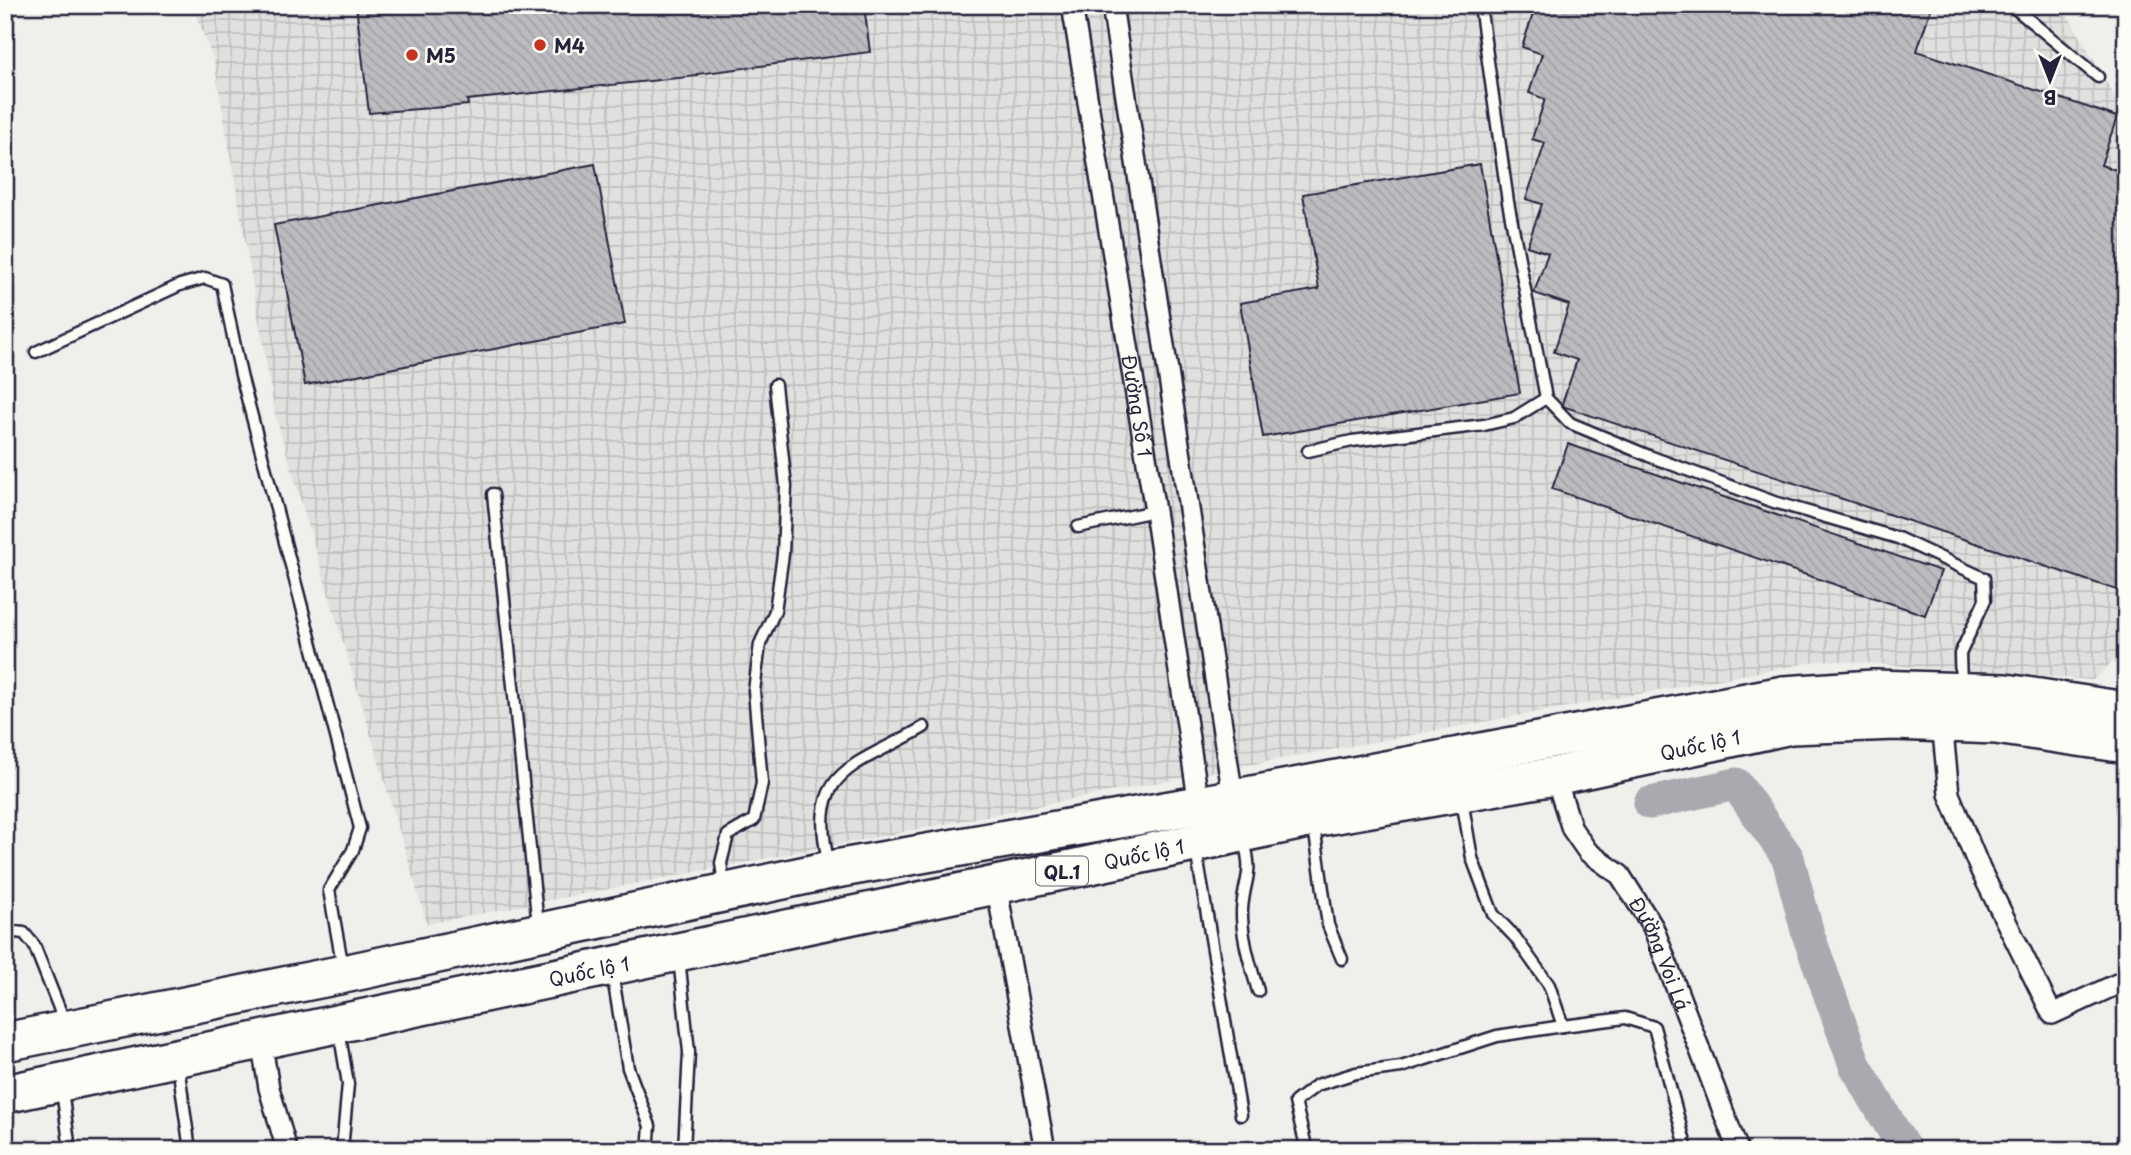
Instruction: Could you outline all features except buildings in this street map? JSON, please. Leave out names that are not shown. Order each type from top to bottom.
[{"type":"highway","name":"Quốc lộ 1","points":[[5,1042],[344,974],[830,870],[1784,695],[1873,689],[2006,693],[2126,711]]},
{"type":"highway","name":"Quốc lộ 1","points":[[5,1094],[338,1026],[611,965],[1313,818],[1555,776],[1791,724],[1942,722],[1996,725],[2126,744]]},
{"type":"highway","points":[[1215,839],[1216,801]]},
{"type":"street","name":"Đường Số 1","points":[[1072,5],[1155,511],[1216,801]]},
{"type":"street","name":"Đường Số 1","points":[[1112,5],[1216,801]]},
{"type":"street","points":[[1942,722],[1949,794],[1980,869],[2052,1014],[2126,980]]},
{"type":"street","name":"Đường Voi Lá","points":[[1555,776],[1572,829],[1588,852],[1620,875],[1653,927],[1738,1150]]},
{"type":"street","points":[[996,884],[1045,1150]]},
{"type":"street","points":[[261,1040],[269,1088],[287,1150]]},
{"type":"lane","points":[[1480,5],[1507,202],[1546,398],[1570,424],[1774,502],[1898,538],[1984,578],[1985,600],[1960,654],[1961,692]]},
{"type":"lane","points":[[2011,5],[2098,77]]},
{"type":"lane","points":[[36,352],[180,285],[205,278],[222,284],[241,375],[360,828],[353,850],[329,890],[335,938],[344,974]]},
{"type":"lane","points":[[725,892],[721,863],[729,835],[754,820],[762,783],[754,691],[760,644],[775,611],[783,554],[786,486],[775,386]]},
{"type":"lane","points":[[1308,451],[1365,439],[1484,425],[1514,418],[1546,398]]},
{"type":"lane","points":[[493,494],[539,932]]},
{"type":"lane","points":[[1078,527],[1155,511]]},
{"type":"lane","points":[[830,870],[822,836],[822,817],[832,783],[849,767],[924,727]]},
{"type":"lane","points":[[1461,792],[1472,858],[1493,914],[1515,937],[1549,985],[1563,1026]]},
{"type":"lane","points":[[1313,818],[1328,925],[1342,959]]},
{"type":"lane","points":[[1215,839],[1251,865],[1242,911],[1258,991]]},
{"type":"lane","points":[[1215,839],[1241,1115]]},
{"type":"lane","points":[[5,931],[24,933],[34,945],[68,1030]]},
{"type":"lane","points":[[678,951],[689,1052],[684,1150]]},
{"type":"lane","points":[[611,965],[628,1068],[650,1126],[648,1150]]},
{"type":"lane","points":[[1307,1150],[1295,1102],[1317,1085],[1356,1073],[1401,1066],[1497,1036],[1625,1018],[1654,1027],[1686,1150]]},
{"type":"lane","points":[[338,1026],[348,1084],[342,1150]]},
{"type":"lane","points":[[177,1058],[190,1150]]},
{"type":"lane","points":[[60,1083],[70,1150]]},
{"type":"shaded area","points":[[192,5],[2062,5],[2115,97],[2126,109],[2126,649],[2093,680],[1825,660],[1280,759],[427,924],[275,414],[214,61]]},
{"type":"waterway","points":[[1650,803],[1736,784],[1788,858],[1808,934],[1855,1065],[1905,1150]]},
{"type":"place","name":"M4","points":[[540,45]]},
{"type":"place","name":"M5","points":[[412,55]]}]
